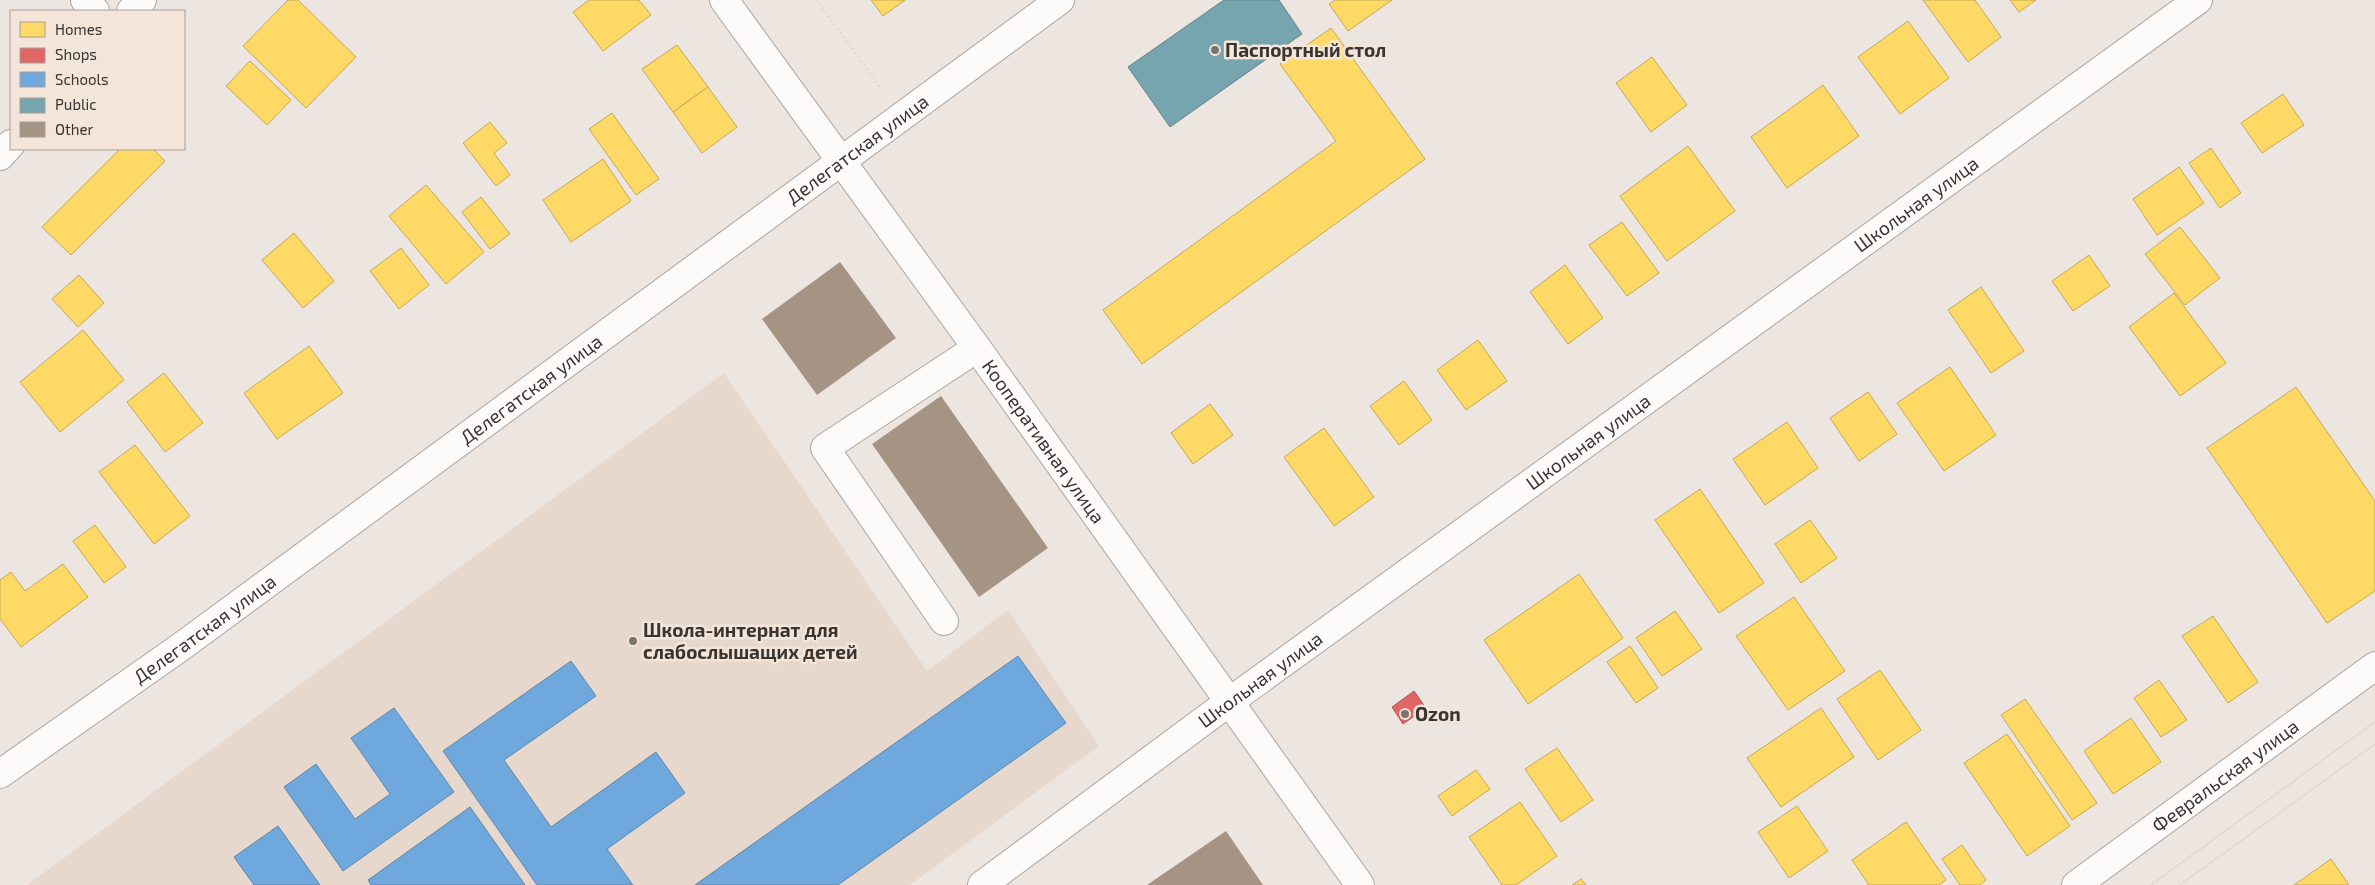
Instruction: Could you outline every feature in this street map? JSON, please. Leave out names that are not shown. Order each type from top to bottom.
[{"type":"street","points":[[85,0],[94,10]]},
{"type":"street","points":[[132,10],[142,0]]},
{"type":"street","name":"Кооперативная улица","points":[[724,0],[977,348],[1360,885]]},
{"type":"street","name":"Делегатская улица","points":[[0,774],[182,646],[1060,0]]},
{"type":"street","name":"Школьная улица","points":[[982,885],[1229,702],[2198,0]]},
{"type":"street","points":[[0,156],[10,145]]},
{"type":"street","points":[[944,622],[825,448],[977,348]]},
{"type":"street","name":"Февральская улица","points":[[2076,885],[2375,666]]},
{"type":"path","points":[[817,0],[901,116]]},
{"type":"shaded area","name":"Школа-интернат для слабослышащих детей","points":[[724,373],[927,671],[1008,610],[1099,746],[910,885],[27,885]]},
{"type":"building: Homes","points":[[288,0],[298,0],[356,57],[306,108],[243,46]]},
{"type":"building: Homes","points":[[589,0],[639,0],[651,15],[603,51],[573,12]]},
{"type":"building: Homes","points":[[871,0],[905,0],[883,16]]},
{"type":"building: Homes","points":[[1335,0],[1392,0],[1348,31],[1329,4]]},
{"type":"building: Homes","points":[[1923,0],[1975,0],[2001,37],[1968,62]]},
{"type":"building: Homes","points":[[2010,0],[2036,0],[2019,12]]},
{"type":"building: Homes","points":[[1908,21],[1949,78],[1900,114],[1858,57]]},
{"type":"building: Homes","points":[[1331,28],[1425,159],[1142,364],[1103,310],[1336,141],[1280,64]]},
{"type":"building: Homes","points":[[677,45],[708,87],[673,112],[642,69]]},
{"type":"building: Homes","points":[[1652,57],[1687,105],[1651,132],[1616,83]]},
{"type":"building: Homes","points":[[250,61],[291,100],[267,125],[226,86]]},
{"type":"building: Homes","points":[[1823,85],[1859,136],[1787,188],[1751,137]]},
{"type":"building: Homes","points":[[708,87],[737,127],[702,153],[673,112]]},
{"type":"building: Homes","points":[[2283,94],[2304,125],[2262,153],[2241,123]]},
{"type":"building: Homes","points":[[612,113],[659,179],[636,195],[589,129]]},
{"type":"building: Homes","points":[[490,122],[507,143],[494,153],[510,175],[496,186],[463,143]]},
{"type":"building: Homes","points":[[1688,146],[1735,211],[1667,261],[1620,196]]},
{"type":"building: Homes","points":[[2211,148],[2241,193],[2220,208],[2189,163]]},
{"type":"building: Homes","points":[[119,150],[154,150],[165,161],[71,255],[42,227]]},
{"type":"building: Homes","points":[[603,159],[631,201],[571,242],[543,200]]},
{"type":"building: Homes","points":[[2179,167],[2204,203],[2157,235],[2133,199]]},
{"type":"building: Homes","points":[[426,185],[484,252],[446,284],[389,216]]},
{"type":"building: Homes","points":[[481,197],[510,234],[490,249],[462,212]]},
{"type":"building: Homes","points":[[1622,222],[1659,273],[1627,296],[1589,245]]},
{"type":"building: Homes","points":[[2180,227],[2220,278],[2185,305],[2145,254]]},
{"type":"building: Homes","points":[[294,233],[334,281],[303,308],[262,260]]},
{"type":"building: Homes","points":[[401,248],[429,285],[399,309],[370,271]]},
{"type":"building: Homes","points":[[2089,255],[2110,286],[2073,311],[2052,281]]},
{"type":"building: Homes","points":[[1565,265],[1603,318],[1568,344],[1530,292]]},
{"type":"building: Homes","points":[[79,275],[104,303],[78,327],[52,299]]},
{"type":"building: Homes","points":[[1981,287],[2024,351],[1991,373],[1948,310]]},
{"type":"building: Homes","points":[[2174,293],[2226,363],[2180,396],[2129,327]]},
{"type":"building: Homes","points":[[83,330],[124,380],[60,432],[20,382]]},
{"type":"building: Homes","points":[[1478,340],[1507,381],[1466,410],[1437,370]]},
{"type":"building: Homes","points":[[309,346],[343,393],[277,439],[244,393]]},
{"type":"building: Homes","points":[[1950,367],[1996,435],[1944,471],[1897,403]]},
{"type":"building: Homes","points":[[164,373],[203,423],[165,452],[127,402]]},
{"type":"building: Homes","points":[[1404,381],[1432,420],[1399,445],[1370,406]]},
{"type":"building: Homes","points":[[2296,387],[2375,501],[2375,591],[2327,623],[2207,448]]},
{"type":"building: Homes","points":[[1868,392],[1897,434],[1859,461],[1830,418]]},
{"type":"building: Homes","points":[[1210,404],[1233,435],[1193,464],[1171,433]]},
{"type":"building: Homes","points":[[1787,422],[1818,468],[1765,505],[1733,459]]},
{"type":"building: Homes","points":[[1324,428],[1374,497],[1334,526],[1284,457]]},
{"type":"building: Homes","points":[[135,445],[190,516],[154,544],[99,472]]},
{"type":"building: Homes","points":[[1700,489],[1764,583],[1719,613],[1655,520]]},
{"type":"building: Homes","points":[[1810,520],[1837,558],[1801,583],[1775,544]]},
{"type":"building: Homes","points":[[95,525],[126,567],[104,583],[73,541]]},
{"type":"building: Homes","points":[[63,564],[88,597],[21,647],[0,619],[0,580],[11,572],[25,591]]},
{"type":"building: Homes","points":[[1579,574],[1623,638],[1528,704],[1484,640]]},
{"type":"building: Homes","points":[[1794,597],[1845,671],[1788,710],[1736,636]]},
{"type":"building: Homes","points":[[1675,611],[1702,649],[1662,676],[1636,638]]},
{"type":"building: Homes","points":[[2213,616],[2258,682],[2228,703],[2182,636]]},
{"type":"building: Homes","points":[[1630,646],[1658,688],[1636,703],[1607,662]]},
{"type":"building: Homes","points":[[1880,670],[1921,730],[1878,760],[1837,699]]},
{"type":"building: Homes","points":[[2159,680],[2187,720],[2161,737],[2134,698]]},
{"type":"building: Homes","points":[[2025,699],[2097,803],[2072,820],[2001,715]]},
{"type":"building: Homes","points":[[1821,708],[1854,757],[1781,807],[1747,758]]},
{"type":"building: Homes","points":[[2131,718],[2161,762],[2113,794],[2084,751]]},
{"type":"building: Homes","points":[[2007,734],[2070,826],[2027,856],[1964,763]]},
{"type":"building: Homes","points":[[1557,748],[1593,800],[1561,822],[1525,769]]},
{"type":"building: Homes","points":[[1476,770],[1490,789],[1452,816],[1438,796]]},
{"type":"building: Homes","points":[[1520,802],[1557,856],[1516,885],[1502,885],[1469,837]]},
{"type":"building: Homes","points":[[1797,806],[1828,851],[1789,878],[1758,832]]},
{"type":"building: Homes","points":[[1906,822],[1946,880],[1939,885],[1869,885],[1852,860]]},
{"type":"building: Homes","points":[[1962,845],[1986,880],[1980,885],[1960,885],[1942,859]]},
{"type":"building: Homes","points":[[2331,859],[2349,885],[2294,885]]},
{"type":"building: Homes","points":[[1581,879],[1586,885],[1572,885]]},
{"type":"building: Shops","points":[[1414,691],[1426,708],[1403,724],[1392,707]]},
{"type":"building: Schools","points":[[1018,656],[1066,723],[838,885],[695,885]]},
{"type":"building: Schools","points":[[571,661],[596,696],[504,760],[551,827],[656,752],[685,793],[607,849],[633,885],[537,885],[443,751]]},
{"type":"building: Schools","points":[[394,708],[454,792],[343,871],[284,787],[316,764],[355,819],[390,794],[351,738]]},
{"type":"building: Schools","points":[[470,807],[525,885],[371,885],[368,880]]},
{"type":"building: Schools","points":[[278,826],[320,885],[254,885],[234,857]]},
{"type":"building: Public","name":"Паспортный стол","points":[[1224,0],[1279,0],[1302,34],[1170,127],[1128,67]]},
{"type":"building: Other","points":[[840,262],[896,338],[817,395],[762,319]]},
{"type":"building: Other","points":[[941,396],[1048,548],[979,597],[872,444]]},
{"type":"building: Other","points":[[1226,831],[1263,885],[1147,885]]},
{"type":"tram line","points":[[2151,885],[2375,722]]},
{"type":"tram line","points":[[2180,885],[2375,744]]},
{"type":"place","name":"Паспортный стол","points":[[1215,50]]},
{"type":"place","name":"Школа-интернат для слабослышащих детей","points":[[633,641]]},
{"type":"place","name":"Ozon","points":[[1405,714]]}]
